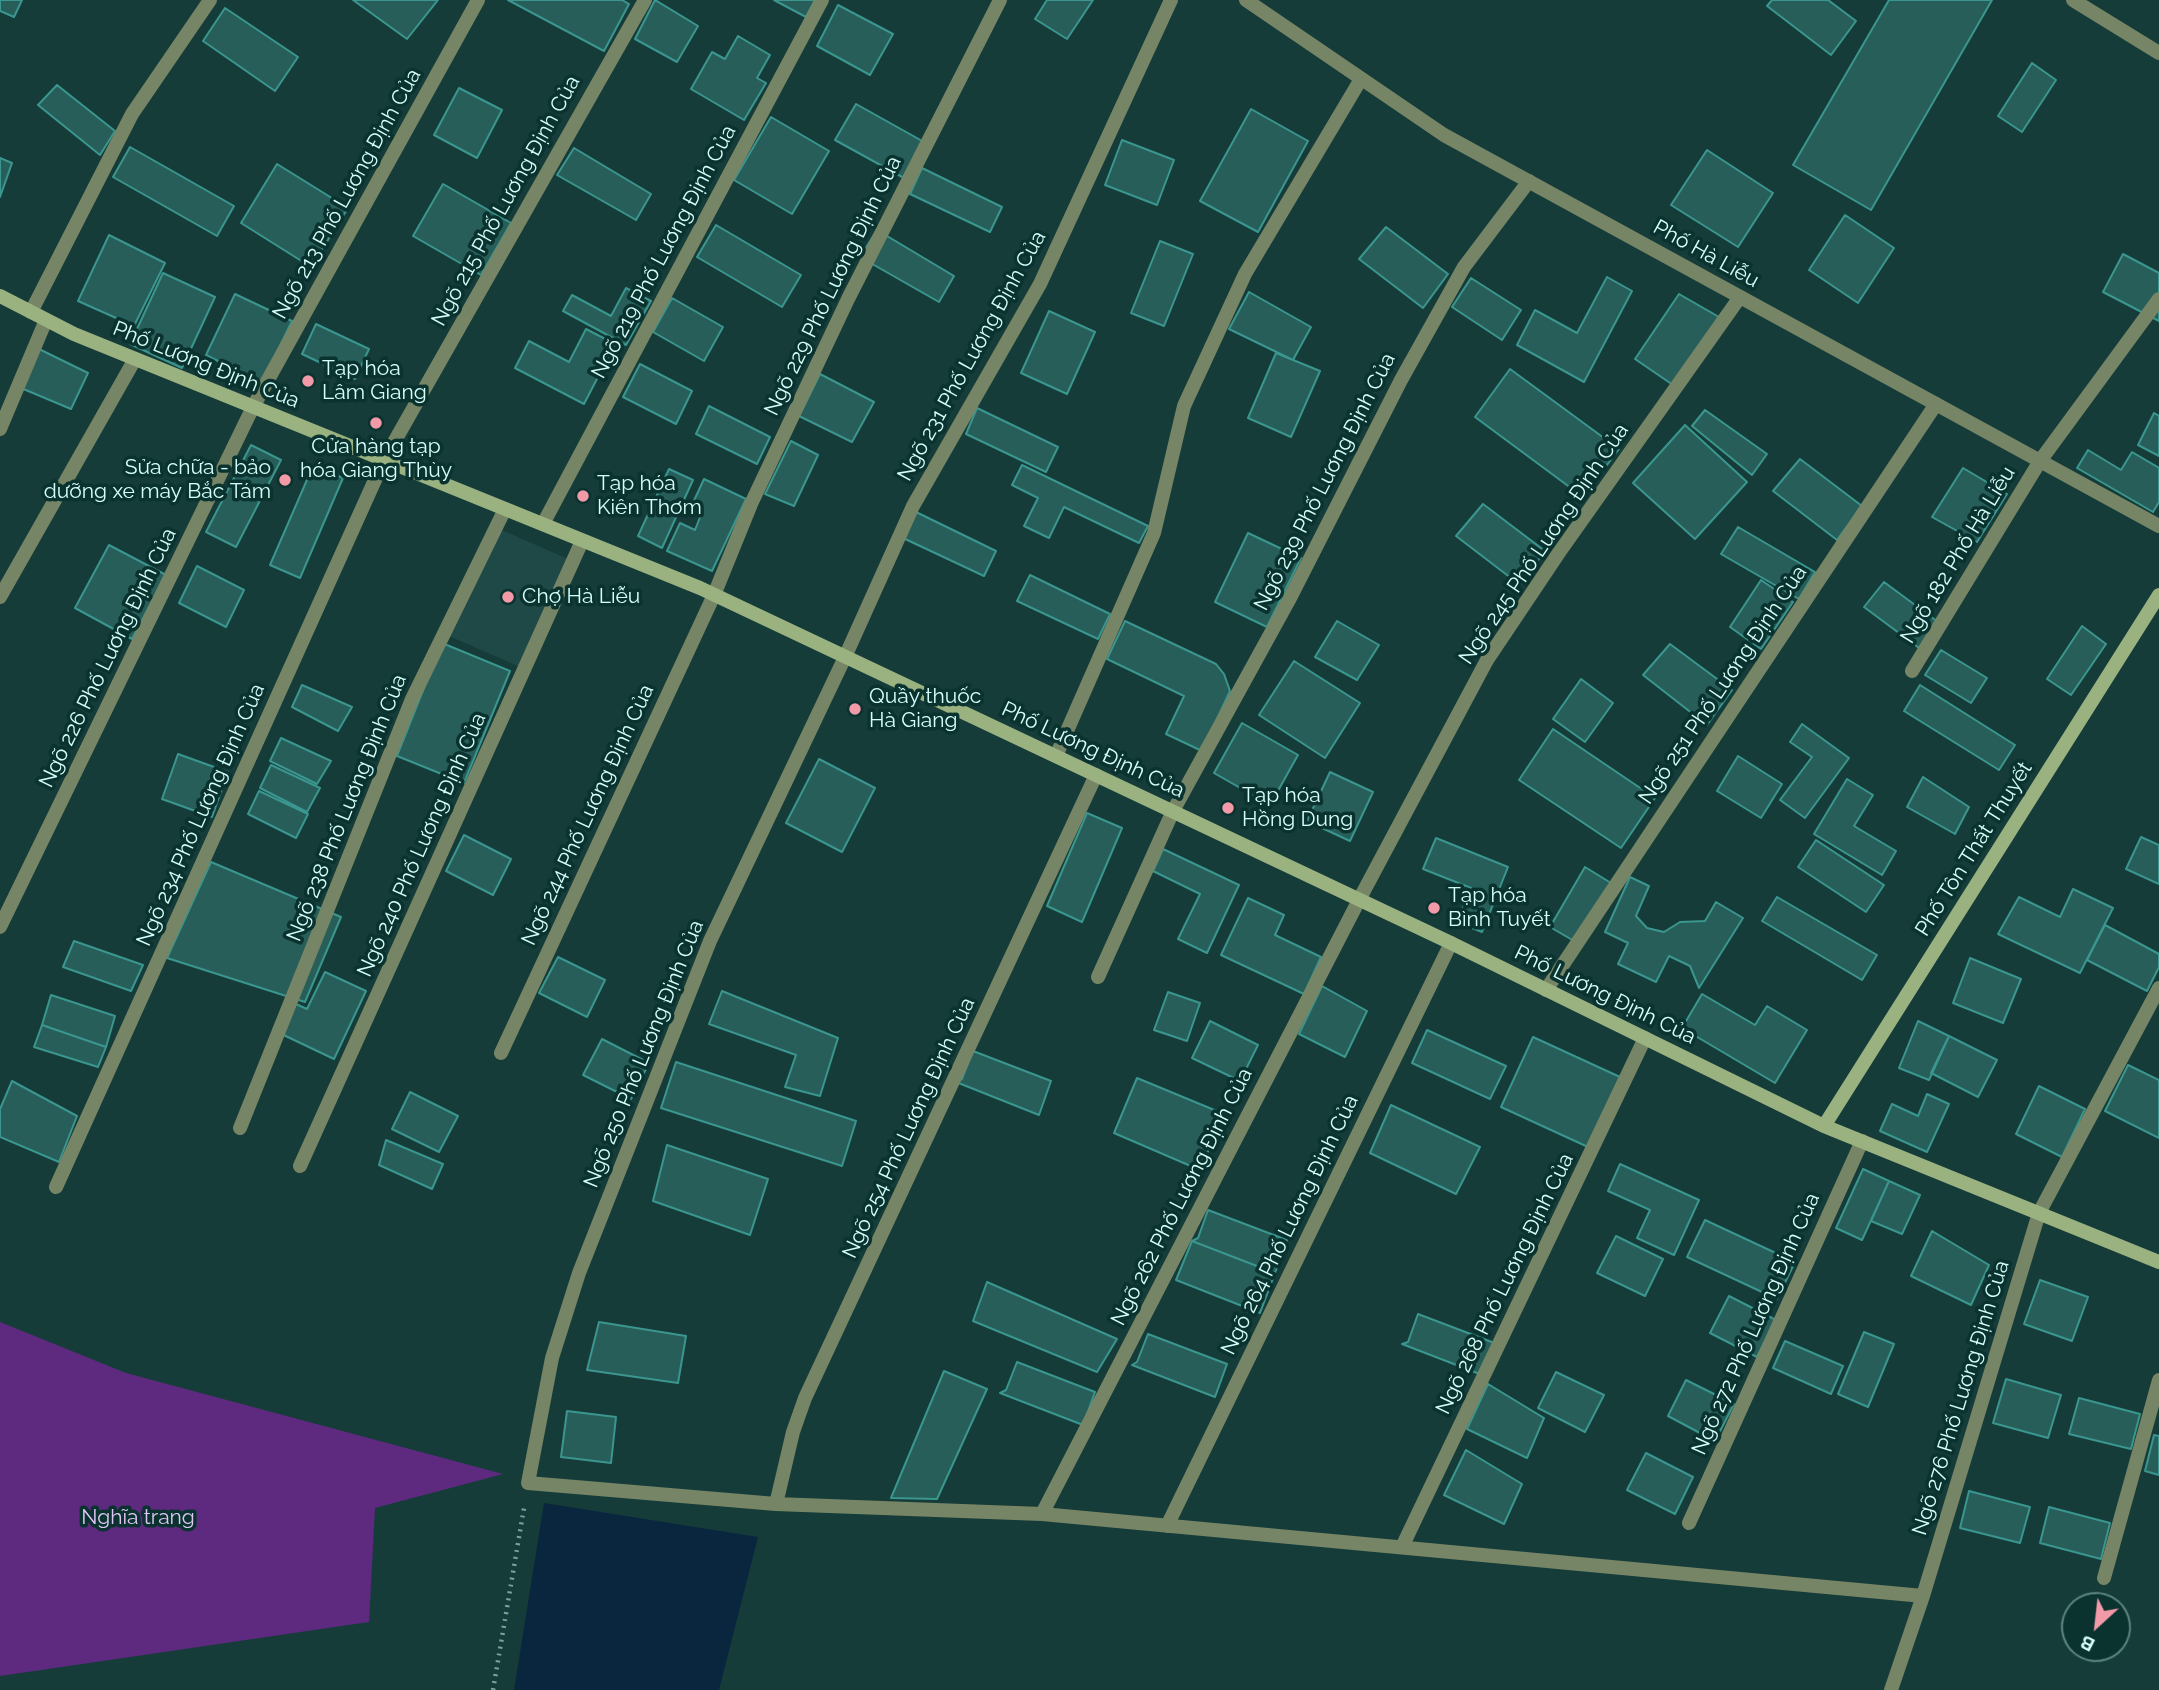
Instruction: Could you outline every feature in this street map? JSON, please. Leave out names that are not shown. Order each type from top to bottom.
[{"type":"main road","name":"Phố Lương Định Của","points":[[0,296],[74,334],[714,595],[1451,943],[1824,1126],[2159,1262]]},
{"type":"main road","name":"Phố Tôn Thất Thuyết","points":[[1824,1126],[2159,595]]},
{"type":"street","points":[[31,312],[132,114],[210,0]]},
{"type":"street","name":"Ngõ 213 Phố Lương Định Của","points":[[253,407],[478,0]]},
{"type":"street","name":"Ngõ 215 Phố Lương Định Của","points":[[384,460],[645,0]]},
{"type":"street","name":"Ngõ 219 Phố Lương Định Của","points":[[543,524],[822,0]]},
{"type":"street","name":"Ngõ 229 Phố Lương Định Của","points":[[714,595],[751,504],[848,299],[1000,0]]},
{"type":"street","name":"Ngõ 231 Phố Lương Định Của","points":[[845,657],[914,506],[1040,284],[1171,0]]},
{"type":"street","name":"Phố Hà Liễu","points":[[1246,0],[1444,135],[2159,526]]},
{"type":"street","points":[[2073,0],[2159,53]]},
{"type":"street","points":[[1056,756],[1154,533],[1184,406],[1245,274],[1361,79]]},
{"type":"street","name":"Ngõ 239 Phố Lương Định Của","points":[[1098,977],[1173,811],[1289,600],[1401,380],[1464,267],[1529,181]]},
{"type":"street","name":"Ngõ 245 Phố Lương Định Của","points":[[1359,900],[1487,660],[1558,554],[1740,297]]},
{"type":"street","name":"Ngõ 182 Phố Hà Liễu","points":[[1912,671],[2040,461],[2159,299]]},
{"type":"street","points":[[0,429],[46,320]]},
{"type":"street","points":[[0,597],[135,359]]},
{"type":"street","name":"Ngõ 251 Phố Lương Định Của","points":[[1546,990],[1936,404]]},
{"type":"street","name":"Ngõ 226 Phố Lương Định Của","points":[[0,927],[253,407]]},
{"type":"street","name":"Ngõ 234 Phố Lương Định Của","points":[[56,1187],[384,460]]},
{"type":"street","name":"Ngõ 238 Phố Lương Định Của","points":[[240,1128],[412,699],[505,509]]},
{"type":"street","name":"Ngõ 240 Phố Lương Định Của","points":[[300,1166],[582,541]]},
{"type":"street","name":"Ngõ 244 Phố Lương Định Của","points":[[501,1053],[714,595]]},
{"type":"street","name":"Ngõ 250 Phố Lương Định Của","points":[[528,1483],[552,1358],[579,1273],[710,941],[845,657]]},
{"type":"street","name":"Ngõ 254 Phố Lương Định Của","points":[[776,1504],[793,1432],[805,1398],[1097,775]]},
{"type":"street","name":"Ngõ 262 Phố Lương Định Của","points":[[1042,1514],[1359,900]]},
{"type":"street","name":"Ngõ 264 Phố Lương Định Của","points":[[1167,1526],[1451,943]]},
{"type":"street","name":"Ngõ 276 Phố Lương Định Của","points":[[1891,1690],[1923,1596],[2039,1213],[2159,988]]},
{"type":"street","name":"Ngõ 268 Phố Lương Định Của","points":[[1402,1547],[1645,1038]]},
{"type":"street","name":"Ngõ 272 Phố Lương Định Của","points":[[1689,1523],[1862,1141]]},
{"type":"street","points":[[2104,1578],[2159,1380]]},
{"type":"street","points":[[528,1483],[776,1504],[1042,1514],[1923,1596]]},
{"type":"path","points":[[494,1690],[528,1483]]},
{"type":"shaded area","name":"Chợ Hà Liễu","points":[[497,528],[568,559],[520,667],[449,636]]},
{"type":"shaded area","points":[[544,1503],[758,1537],[719,1690],[514,1690]]},
{"type":"green space","name":"Nghĩa trang","points":[[0,1322],[126,1373],[503,1474],[375,1508],[369,1622],[0,1676]]},
{"type":"building","points":[[0,0],[22,0],[14,17],[0,11]]},
{"type":"building","points":[[353,0],[438,0],[407,39]]},
{"type":"building","points":[[508,0],[622,0],[629,4],[604,51]]},
{"type":"building","points":[[655,0],[698,26],[677,62],[635,39]]},
{"type":"building","points":[[774,0],[815,0],[806,17]]},
{"type":"building","points":[[1047,0],[1093,0],[1067,39],[1035,19]]},
{"type":"building","points":[[1772,0],[1828,0],[1856,21],[1831,55],[1767,6]]},
{"type":"building","points":[[1889,0],[1992,0],[1871,210],[1793,165]]},
{"type":"building","points":[[838,5],[893,34],[870,75],[817,46]]},
{"type":"building","points":[[225,8],[298,57],[275,91],[203,41]]},
{"type":"building","points":[[738,36],[770,55],[757,78],[766,83],[744,120],[691,89],[712,52],[725,59]]},
{"type":"building","points":[[2032,63],[2056,80],[2022,132],[1998,116]]},
{"type":"building","points":[[57,85],[115,131],[100,155],[38,105]]},
{"type":"building","points":[[459,88],[502,110],[477,158],[434,135]]},
{"type":"building","points":[[856,104],[924,142],[904,178],[835,140]]},
{"type":"building","points":[[1251,109],[1308,141],[1258,232],[1200,201]]},
{"type":"building","points":[[771,117],[829,151],[792,214],[734,180]]},
{"type":"building","points":[[1122,140],[1174,160],[1157,205],[1105,185]]},
{"type":"building","points":[[130,147],[234,206],[217,236],[113,177]]},
{"type":"building","points":[[574,148],[651,194],[636,220],[557,175]]},
{"type":"building","points":[[1707,150],[1773,193],[1738,247],[1671,205]]},
{"type":"building","points":[[0,158],[12,163],[0,197]]},
{"type":"building","points":[[277,164],[348,208],[311,267],[241,223]]},
{"type":"building","points":[[922,168],[1002,207],[990,232],[910,194]]},
{"type":"building","points":[[443,184],[511,223],[481,275],[413,236]]},
{"type":"building","points":[[1845,215],[1894,248],[1858,303],[1809,270]]},
{"type":"building","points":[[716,225],[801,275],[782,307],[697,257]]},
{"type":"building","points":[[1386,227],[1448,274],[1423,308],[1359,259]]},
{"type":"building","points":[[877,230],[954,276],[939,302],[860,257]]},
{"type":"building","points":[[109,235],[165,263],[134,326],[78,301]]},
{"type":"building","points":[[1160,241],[1193,254],[1164,326],[1131,313]]},
{"type":"building","points":[[2123,254],[2159,273],[2159,321],[2103,292]]},
{"type":"building","points":[[163,273],[215,297],[182,368],[130,344]]},
{"type":"building","points":[[1607,277],[1632,291],[1584,382],[1517,345],[1535,310],[1577,333]]},
{"type":"building","points":[[1471,278],[1521,310],[1502,340],[1452,307]]},
{"type":"building","points":[[626,288],[651,301],[626,345],[563,311],[572,295],[611,316]]},
{"type":"building","points":[[1249,292],[1311,327],[1293,360],[1229,329]]},
{"type":"building","points":[[235,294],[292,321],[262,383],[206,355]]},
{"type":"building","points":[[1679,294],[1719,317],[1673,385],[1635,359]]},
{"type":"building","points":[[672,298],[723,327],[704,361],[653,332]]},
{"type":"building","points":[[1049,311],[1095,332],[1067,394],[1021,373]]},
{"type":"building","points":[[316,324],[369,349],[355,379],[302,354]]},
{"type":"building","points":[[586,329],[615,344],[584,404],[515,368],[529,341],[569,362]]},
{"type":"building","points":[[39,349],[88,373],[71,409],[21,388]]},
{"type":"building","points":[[1276,353],[1320,371],[1291,437],[1248,418]]},
{"type":"building","points":[[640,364],[692,391],[676,424],[623,397]]},
{"type":"building","points":[[1510,369],[1619,449],[1583,497],[1475,417]]},
{"type":"building","points":[[820,374],[874,402],[852,442],[799,416]]},
{"type":"building","points":[[709,406],[770,437],[757,464],[696,434]]},
{"type":"building","points":[[977,408],[1058,447],[1046,472],[966,434]]},
{"type":"building","points":[[1705,410],[1767,454],[1752,475],[1692,426]]},
{"type":"building","points":[[2154,413],[2159,416],[2159,456],[2138,445]]},
{"type":"building","points":[[1685,425],[1747,482],[1695,539],[1633,483]]},
{"type":"building","points":[[791,441],[818,455],[794,506],[765,494]]},
{"type":"building","points":[[251,445],[281,460],[236,547],[206,532]]},
{"type":"building","points":[[2088,450],[2121,470],[2132,452],[2159,468],[2159,502],[2153,512],[2077,468]]},
{"type":"building","points":[[1800,459],[1862,506],[1837,540],[1773,491]]},
{"type":"building","points":[[1022,465],[1148,526],[1139,543],[1064,507],[1049,538],[1024,526],[1038,498],[1012,485]]},
{"type":"building","points":[[313,466],[343,478],[300,578],[270,565]]},
{"type":"building","points":[[1963,468],[2007,494],[1977,542],[1932,517]]},
{"type":"building","points":[[669,469],[693,480],[662,548],[638,536]]},
{"type":"building","points":[[704,479],[746,499],[712,571],[667,551],[680,523],[695,530],[702,512],[691,507]]},
{"type":"building","points":[[1483,504],[1545,551],[1520,585],[1456,536]]},
{"type":"building","points":[[916,512],[996,551],[984,576],[903,538]]},
{"type":"building","points":[[1738,527],[1815,572],[1799,599],[1721,554]]},
{"type":"building","points":[[1248,533],[1301,558],[1267,627],[1215,602]]},
{"type":"building","points":[[109,545],[166,575],[132,639],[75,608]]},
{"type":"building","points":[[197,566],[244,590],[226,627],[179,603]]},
{"type":"building","points":[[1030,575],[1110,614],[1098,639],[1017,601]]},
{"type":"building","points":[[1761,580],[1793,602],[1761,649],[1730,627]]},
{"type":"building","points":[[1884,582],[1938,622],[1919,648],[1864,607]]},
{"type":"building","points":[[1125,621],[1216,664],[1224,674],[1230,691],[1202,751],[1166,734],[1184,696],[1107,659]]},
{"type":"building","points":[[1337,621],[1379,645],[1357,680],[1315,657]]},
{"type":"building","points":[[2082,626],[2106,644],[2071,695],[2047,679]]},
{"type":"building","points":[[442,643],[510,671],[464,783],[397,756]]},
{"type":"building","points":[[1670,644],[1732,690],[1707,725],[1643,675]]},
{"type":"building","points":[[1941,650],[1987,678],[1971,703],[1925,675]]},
{"type":"building","points":[[1294,661],[1360,703],[1325,758],[1259,715]]},
{"type":"building","points":[[1581,679],[1613,703],[1585,742],[1553,719]]},
{"type":"building","points":[[302,685],[352,707],[338,731],[292,707]]},
{"type":"building","points":[[1920,685],[2015,745],[1999,770],[1904,711]]},
{"type":"building","points":[[1242,723],[1298,755],[1270,805],[1214,773]]},
{"type":"building","points":[[1802,724],[1849,758],[1805,818],[1780,800],[1812,757],[1790,742]]},
{"type":"building","points":[[1553,729],[1655,798],[1621,848],[1519,780]]},
{"type":"building","points":[[281,738],[331,761],[317,784],[270,761]]},
{"type":"building","points":[[178,754],[228,772],[212,817],[162,799]]},
{"type":"building","points":[[1738,756],[1782,784],[1761,818],[1717,791]]},
{"type":"building","points":[[819,759],[875,788],[842,852],[786,823]]},
{"type":"building","points":[[271,765],[320,788],[307,812],[260,788]]},
{"type":"building","points":[[1330,772],[1373,792],[1350,841],[1307,821]]},
{"type":"building","points":[[1923,777],[1969,807],[1955,834],[1907,807]]},
{"type":"building","points":[[1847,779],[1873,795],[1854,826],[1896,851],[1882,875],[1814,834]]},
{"type":"building","points":[[259,791],[308,814],[296,838],[248,814]]},
{"type":"building","points":[[1087,813],[1122,828],[1082,922],[1047,906]]},
{"type":"building","points":[[464,835],[511,859],[493,895],[446,871]]},
{"type":"building","points":[[2141,837],[2159,845],[2159,884],[2126,869]]},
{"type":"building","points":[[1436,838],[1508,867],[1482,932],[1457,922],[1471,888],[1423,869]]},
{"type":"building","points":[[1816,840],[1884,885],[1866,912],[1798,867]]},
{"type":"building","points":[[1163,849],[1239,885],[1207,953],[1178,939],[1200,894],[1153,871]]},
{"type":"building","points":[[211,862],[341,917],[305,1002],[167,958]]},
{"type":"building","points":[[1585,867],[1611,883],[1574,941],[1550,927]]},
{"type":"building","points":[[1630,877],[1649,886],[1636,916],[1647,928],[1664,932],[1680,922],[1705,921],[1716,902],[1743,918],[1699,988],[1690,966],[1669,956],[1656,982],[1618,964],[1628,943],[1605,932]]},
{"type":"building","points":[[2073,889],[2113,908],[2080,973],[1998,934],[2019,897],[2060,917]]},
{"type":"building","points":[[1777,897],[1877,955],[1862,980],[1762,921]]},
{"type":"building","points":[[1248,898],[1284,915],[1275,935],[1321,957],[1304,994],[1221,955]]},
{"type":"building","points":[[2105,925],[2159,954],[2159,967],[2147,991],[2087,960]]},
{"type":"building","points":[[74,941],[143,965],[131,991],[63,967]]},
{"type":"building","points":[[558,957],[605,980],[587,1017],[539,993]]},
{"type":"building","points":[[1970,958],[2021,979],[2003,1023],[1953,1003]]},
{"type":"building","points":[[325,972],[366,991],[334,1059],[273,1030],[287,1000],[307,1009]]},
{"type":"building","points":[[1322,986],[1367,1011],[1345,1057],[1299,1034]]},
{"type":"building","points":[[722,991],[838,1038],[820,1096],[785,1087],[796,1055],[709,1024]]},
{"type":"building","points":[[1168,992],[1200,1003],[1187,1041],[1154,1030]]},
{"type":"building","points":[[1702,994],[1755,1025],[1767,1006],[1807,1030],[1775,1083],[1682,1028]]},
{"type":"building","points":[[51,995],[115,1016],[106,1047],[42,1025]]},
{"type":"building","points":[[1210,1021],[1258,1045],[1240,1081],[1192,1058]]},
{"type":"building","points":[[1918,1021],[1949,1036],[1929,1080],[1899,1068]]},
{"type":"building","points":[[42,1025],[106,1047],[98,1067],[34,1047]]},
{"type":"building","points":[[1427,1030],[1506,1066],[1490,1099],[1412,1063]]},
{"type":"building","points":[[1949,1036],[1997,1060],[1978,1097],[1931,1073]]},
{"type":"building","points":[[1533,1037],[1620,1077],[1588,1147],[1501,1107]]},
{"type":"building","points":[[602,1039],[649,1063],[631,1099],[583,1075]]},
{"type":"building","points":[[973,1051],[1051,1081],[1039,1115],[956,1082],[962,1079]]},
{"type":"building","points":[[676,1062],[856,1121],[842,1166],[661,1108]]},
{"type":"building","points":[[2128,1065],[2159,1080],[2159,1138],[2105,1111]]},
{"type":"building","points":[[1137,1078],[1224,1114],[1200,1170],[1114,1133]]},
{"type":"building","points":[[12,1081],[77,1116],[59,1162],[0,1137],[0,1109]]},
{"type":"building","points":[[2039,1086],[2085,1109],[2062,1157],[2016,1134]]},
{"type":"building","points":[[410,1092],[458,1116],[439,1152],[392,1129]]},
{"type":"building","points":[[1927,1094],[1949,1104],[1927,1152],[1880,1131],[1892,1104],[1918,1116]]},
{"type":"building","points":[[1391,1105],[1480,1147],[1456,1194],[1370,1153]]},
{"type":"building","points":[[386,1140],[443,1164],[432,1189],[379,1165]]},
{"type":"building","points":[[667,1145],[768,1179],[750,1235],[653,1201]]},
{"type":"building","points":[[1620,1164],[1699,1200],[1674,1255],[1637,1238],[1650,1210],[1608,1191]]},
{"type":"building","points":[[1863,1169],[1889,1181],[1862,1240],[1836,1228]]},
{"type":"building","points":[[1889,1181],[1920,1195],[1902,1234],[1871,1221]]},
{"type":"building","points":[[1208,1210],[1287,1240],[1275,1273],[1192,1241],[1198,1238]]},
{"type":"building","points":[[1705,1220],[1795,1262],[1777,1299],[1687,1257]]},
{"type":"building","points":[[1932,1231],[1989,1265],[1971,1305],[1911,1276]]},
{"type":"building","points":[[1616,1236],[1663,1259],[1645,1296],[1597,1273]]},
{"type":"building","points":[[1192,1241],[1275,1273],[1260,1313],[1176,1280]]},
{"type":"building","points":[[2040,1280],[2088,1297],[2072,1341],[2024,1324]]},
{"type":"building","points":[[987,1282],[1117,1339],[1097,1372],[973,1321]]},
{"type":"building","points":[[1729,1296],[1776,1320],[1757,1357],[1710,1333]]},
{"type":"building","points":[[1418,1314],[1497,1344],[1485,1376],[1402,1344],[1408,1342]]},
{"type":"building","points":[[599,1322],[686,1336],[678,1383],[587,1370]]},
{"type":"building","points":[[1864,1332],[1894,1344],[1868,1407],[1838,1394]]},
{"type":"building","points":[[1148,1334],[1227,1364],[1215,1397],[1132,1365],[1137,1362]]},
{"type":"building","points":[[1785,1341],[1843,1366],[1831,1394],[1773,1368]]},
{"type":"building","points":[[1017,1362],[1095,1392],[1083,1425],[1000,1393],[1006,1390]]},
{"type":"building","points":[[944,1371],[987,1389],[937,1499],[891,1498]]},
{"type":"building","points":[[1556,1372],[1604,1395],[1585,1432],[1538,1408]]},
{"type":"building","points":[[2006,1379],[2061,1395],[2048,1438],[1993,1423]]},
{"type":"building","points":[[1686,1380],[1734,1404],[1715,1441],[1668,1416]]},
{"type":"building","points":[[1488,1384],[1544,1418],[1527,1458],[1467,1429]]},
{"type":"building","points":[[2079,1398],[2140,1414],[2131,1449],[2069,1434]]},
{"type":"building","points":[[567,1411],[616,1417],[611,1463],[561,1457]]},
{"type":"building","points":[[2154,1435],[2159,1436],[2159,1475],[2145,1471]]},
{"type":"building","points":[[1466,1450],[1522,1484],[1504,1524],[1444,1495]]},
{"type":"building","points":[[1646,1453],[1693,1477],[1675,1514],[1627,1490]]},
{"type":"building","points":[[1969,1491],[2030,1507],[2020,1543],[1960,1528]]},
{"type":"building","points":[[2049,1507],[2110,1523],[2101,1559],[2040,1543]]},
{"type":"place","name":"Tạp hóa Lâm Giang","points":[[308,381]]},
{"type":"place","name":"Cửa hàng tạp hóa Giang Thùy","points":[[376,423]]},
{"type":"place","name":"Sửa chữa - bảo dưỡng xe máy Bắc Tám","points":[[285,480]]},
{"type":"place","name":"Tạp hóa Kiên Thơm","points":[[583,496]]},
{"type":"place","name":"Chợ Hà Liễu","points":[[508,597]]},
{"type":"place","name":"Quầy thuốc Hà Giang","points":[[855,709]]},
{"type":"place","name":"Tạp hóa Hồng Dung","points":[[1228,808]]},
{"type":"place","name":"Tạp hóa Bình Tuyết","points":[[1434,908]]}]
